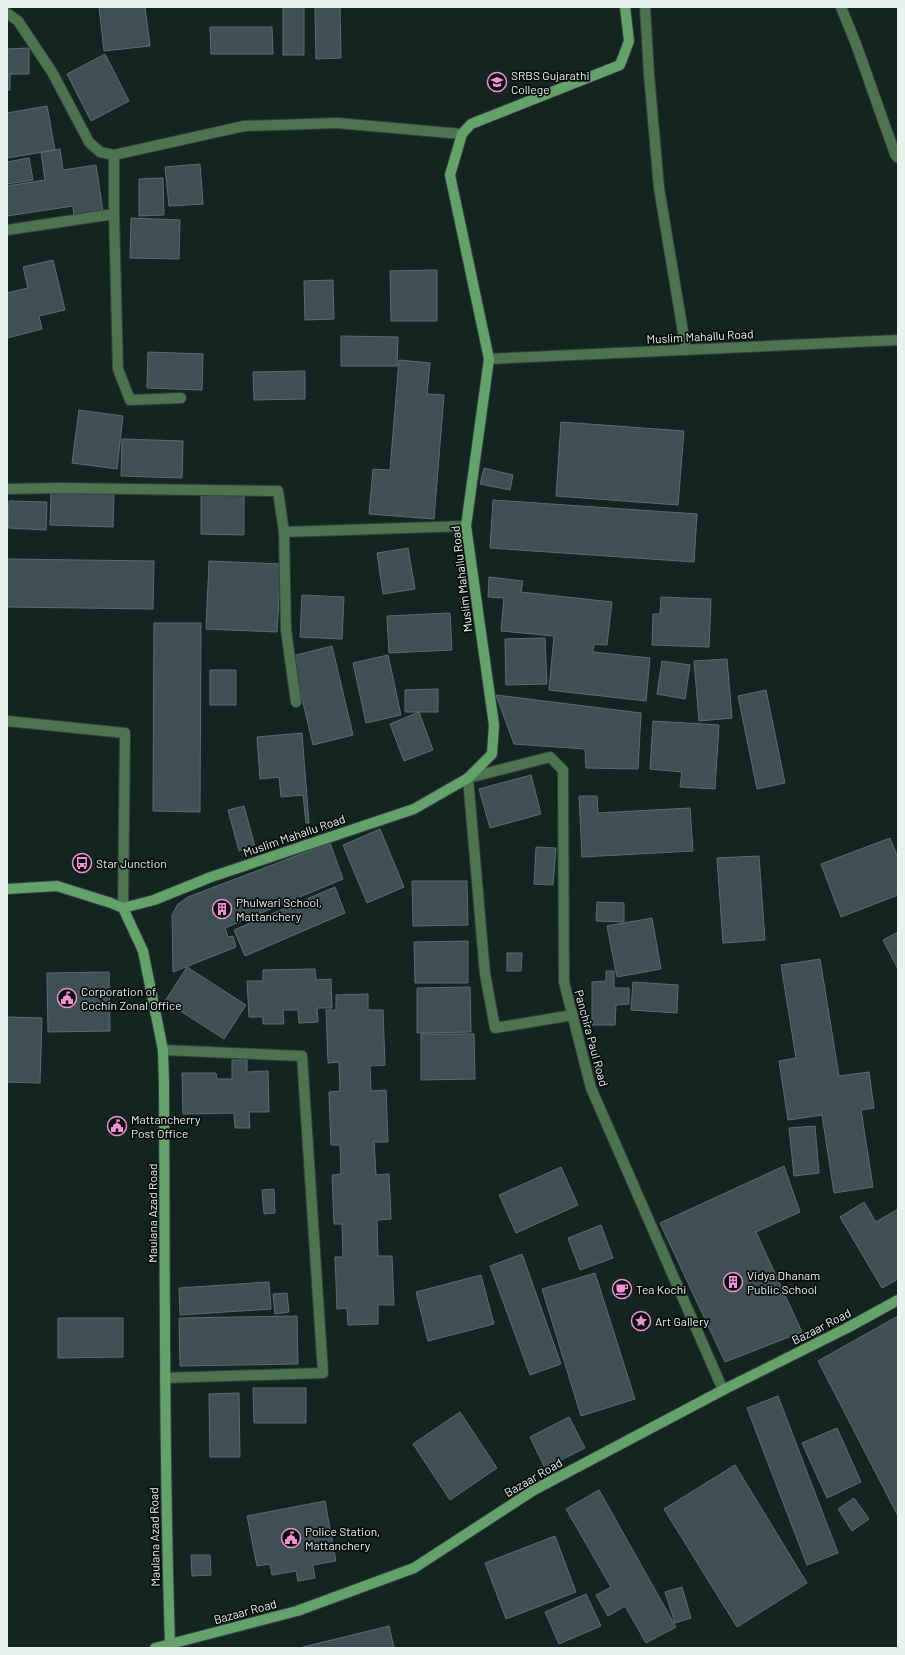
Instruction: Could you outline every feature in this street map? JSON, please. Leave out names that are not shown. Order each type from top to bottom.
[{"type":"street","points":[[489,359],[450,175],[462,134],[471,124],[620,65],[629,41],[625,7]]},
{"type":"street","points":[[645,7],[659,188],[686,350]]},
{"type":"street","points":[[840,7],[856,44],[895,154],[898,158]]},
{"type":"street","points":[[7,13],[18,21],[52,72],[89,142],[100,152],[114,155],[244,126],[337,123],[462,134]]},
{"type":"street","points":[[114,155],[118,369],[130,400],[181,398]]},
{"type":"street","points":[[7,230],[114,214]]},
{"type":"street","name":"Muslim Mahallu Road","points":[[123,908],[154,900],[211,878],[414,809],[468,778],[492,754],[494,725],[466,526],[489,359],[898,340]]},
{"type":"street","points":[[7,489],[58,488],[278,491],[284,532],[286,630],[296,702]]},
{"type":"street","points":[[284,532],[466,526]]},
{"type":"street","points":[[7,721],[125,733],[123,908],[57,886],[7,889]]},
{"type":"street","name":"Panchira Paul Road","points":[[468,778],[550,757],[563,770],[564,982],[591,1088],[723,1390]]},
{"type":"street","points":[[468,778],[485,974],[495,1028],[573,1015]]},
{"type":"street","name":"Maulana Azad Road","points":[[123,908],[143,951],[162,1050],[164,1085],[167,1568],[170,1644]]},
{"type":"street","points":[[162,1050],[302,1056],[323,1373],[165,1378]]},
{"type":"street","name":"Bazaar Road","points":[[155,1648],[297,1611],[414,1568],[534,1490],[723,1390],[847,1328],[898,1300]]},
{"type":"building","points":[[99,7],[145,7],[150,46],[104,51]]},
{"type":"building","points":[[283,7],[304,7],[304,55],[283,55]]},
{"type":"building","points":[[315,7],[340,7],[341,58],[316,59]]},
{"type":"building","points":[[210,27],[272,27],[273,54],[211,54]]},
{"type":"building","points":[[29,48],[29,74],[10,74],[10,90],[7,90],[7,49]]},
{"type":"building","points":[[105,54],[129,101],[91,121],[67,74]]},
{"type":"building","points":[[47,106],[55,150],[7,158],[7,113]]},
{"type":"building","points":[[60,149],[63,170],[96,165],[103,212],[74,217],[73,206],[7,216],[7,186],[45,180],[41,152]]},
{"type":"building","points":[[29,158],[33,180],[7,184],[7,162]]},
{"type":"building","points":[[200,164],[203,204],[169,206],[165,167]]},
{"type":"building","points":[[163,178],[164,215],[139,216],[139,179]]},
{"type":"building","points":[[131,218],[180,220],[179,259],[130,258]]},
{"type":"building","points":[[53,260],[65,310],[39,316],[42,329],[7,338],[7,293],[28,288],[23,267]]},
{"type":"building","points":[[437,270],[437,321],[391,321],[390,271]]},
{"type":"building","points":[[333,280],[334,319],[305,320],[304,281]]},
{"type":"building","points":[[341,336],[398,337],[397,366],[341,366]]},
{"type":"building","points":[[148,352],[203,354],[202,390],[147,388]]},
{"type":"building","points":[[399,360],[430,363],[427,394],[444,395],[434,519],[369,514],[373,469],[390,470]]},
{"type":"building","points":[[305,371],[305,399],[254,400],[253,372]]},
{"type":"building","points":[[79,410],[123,416],[117,469],[72,463]]},
{"type":"building","points":[[561,422],[684,431],[678,505],[556,496]]},
{"type":"building","points":[[122,439],[183,441],[182,478],[121,476]]},
{"type":"building","points":[[484,468],[513,475],[510,490],[480,484]]},
{"type":"building","points":[[51,491],[114,493],[113,527],[50,525]]},
{"type":"building","points":[[201,495],[244,495],[244,535],[201,534]]},
{"type":"building","points":[[493,500],[697,514],[694,562],[490,548]]},
{"type":"building","points":[[9,501],[47,502],[46,530],[8,528]]},
{"type":"building","points":[[408,548],[415,589],[383,594],[377,553]]},
{"type":"building","points":[[7,559],[154,561],[153,609],[7,607]]},
{"type":"building","points":[[209,561],[281,564],[277,632],[206,629]]},
{"type":"building","points":[[489,577],[523,581],[521,592],[612,602],[607,645],[594,644],[593,652],[650,658],[646,701],[549,690],[554,636],[501,631],[504,598],[488,597]]},
{"type":"building","points":[[302,595],[344,597],[342,639],[300,637]]},
{"type":"building","points":[[661,597],[711,599],[709,647],[652,645],[653,614],[660,614]]},
{"type":"building","points":[[450,613],[452,650],[389,653],[387,616]]},
{"type":"building","points":[[154,623],[201,623],[200,812],[153,811]]},
{"type":"building","points":[[545,638],[547,684],[506,685],[505,639]]},
{"type":"building","points":[[332,646],[353,735],[313,745],[292,656]]},
{"type":"building","points":[[388,655],[401,715],[366,723],[353,663]]},
{"type":"building","points":[[727,659],[732,718],[699,721],[694,661]]},
{"type":"building","points":[[662,661],[690,665],[685,699],[657,694]]},
{"type":"building","points":[[210,670],[236,670],[236,705],[210,705]]},
{"type":"building","points":[[438,689],[438,712],[405,712],[405,690]]},
{"type":"building","points":[[766,690],[785,783],[757,789],[738,696]]},
{"type":"building","points":[[496,695],[641,713],[638,769],[586,768],[585,749],[514,744]]},
{"type":"building","points":[[419,712],[433,750],[404,761],[390,724]]},
{"type":"building","points":[[653,721],[719,725],[715,789],[680,787],[682,772],[650,769]]},
{"type":"building","points":[[302,733],[309,823],[306,823],[303,795],[281,797],[279,777],[260,779],[257,737]]},
{"type":"building","points":[[531,775],[541,814],[490,828],[479,789]]},
{"type":"building","points":[[579,796],[597,796],[598,813],[690,808],[693,851],[582,857]]},
{"type":"building","points":[[244,806],[255,847],[239,851],[228,810]]},
{"type":"building","points":[[380,829],[404,887],[367,903],[343,845]]},
{"type":"building","points":[[890,838],[898,858],[898,895],[841,917],[821,864]]},
{"type":"building","name":"Phulwari School, Mattanchery","points":[[330,843],[343,879],[225,928],[228,937],[233,936],[236,947],[173,972],[172,915],[178,904],[188,897]]},
{"type":"building","points":[[536,847],[556,848],[553,885],[534,884]]},
{"type":"building","points":[[759,856],[765,940],[723,943],[717,858]]},
{"type":"building","points":[[412,881],[467,881],[468,925],[413,926]]},
{"type":"building","points":[[335,887],[345,913],[245,956],[234,930]]},
{"type":"building","points":[[597,902],[624,903],[624,922],[596,921]]},
{"type":"building","points":[[652,918],[661,969],[617,977],[607,926]]},
{"type":"building","points":[[898,932],[898,969],[883,940]]},
{"type":"building","points":[[468,941],[468,983],[415,983],[414,942]]},
{"type":"building","points":[[507,953],[522,953],[521,971],[507,971]]},
{"type":"building","points":[[820,959],[839,1076],[869,1072],[874,1108],[861,1110],[873,1187],[834,1193],[822,1115],[788,1120],[779,1061],[796,1058],[781,965]]},
{"type":"building","points":[[187,967],[246,1005],[224,1039],[165,1001]]},
{"type":"building","points":[[315,969],[316,980],[331,979],[332,1008],[317,1008],[318,1022],[299,1023],[298,1010],[283,1010],[284,1024],[263,1024],[263,1017],[249,1017],[247,981],[263,981],[263,970]]},
{"type":"building","points":[[606,971],[614,971],[614,988],[629,988],[629,1004],[616,1005],[615,1025],[592,1025],[592,982],[606,981]]},
{"type":"building","points":[[109,972],[110,1031],[48,1032],[47,973]]},
{"type":"building","points":[[633,982],[678,985],[677,1013],[631,1010]]},
{"type":"building","points":[[470,987],[471,1032],[417,1033],[417,988]]},
{"type":"building","points":[[368,994],[368,1010],[383,1010],[385,1065],[370,1066],[371,1091],[386,1090],[388,1142],[374,1142],[376,1175],[389,1174],[391,1219],[377,1220],[378,1256],[392,1256],[394,1305],[378,1305],[378,1324],[348,1325],[347,1308],[337,1309],[335,1257],[343,1257],[342,1224],[334,1224],[332,1175],[341,1174],[340,1145],[331,1145],[329,1092],[340,1091],[339,1062],[328,1063],[326,1010],[336,1010],[336,995]]},
{"type":"building","points":[[7,1017],[42,1018],[40,1083],[7,1082]]},
{"type":"building","points":[[421,1034],[474,1034],[475,1079],[421,1080]]},
{"type":"building","points":[[232,1060],[247,1060],[247,1072],[268,1071],[269,1112],[249,1112],[250,1128],[235,1128],[234,1113],[183,1114],[182,1073],[216,1073],[217,1079],[232,1079]]},
{"type":"building","points":[[815,1126],[819,1173],[794,1176],[789,1128]]},
{"type":"building","name":"Vidya Dhanam Public School","points":[[784,1166],[800,1212],[756,1232],[802,1332],[725,1362],[660,1223]]},
{"type":"building","points":[[561,1167],[578,1205],[516,1233],[499,1195]]},
{"type":"building","points":[[274,1189],[275,1213],[264,1214],[262,1190]]},
{"type":"building","points":[[864,1202],[876,1222],[898,1209],[898,1279],[882,1288],[840,1217]]},
{"type":"building","points":[[601,1225],[613,1258],[580,1270],[568,1238]]},
{"type":"building","points":[[522,1254],[561,1364],[530,1375],[490,1266]]},
{"type":"building","points":[[595,1273],[635,1399],[581,1416],[542,1289]]},
{"type":"building","points":[[481,1275],[494,1324],[428,1341],[416,1292]]},
{"type":"building","points":[[269,1282],[271,1309],[180,1315],[179,1288]]},
{"type":"building","points":[[287,1293],[289,1312],[275,1314],[273,1294]]},
{"type":"building","points":[[297,1316],[298,1364],[180,1366],[179,1318]]},
{"type":"building","points":[[898,1316],[898,1516],[818,1361]]},
{"type":"building","points":[[58,1318],[123,1318],[123,1357],[58,1358]]},
{"type":"building","points":[[253,1388],[306,1388],[306,1423],[254,1423]]},
{"type":"building","points":[[239,1393],[240,1457],[210,1457],[209,1394]]},
{"type":"building","points":[[778,1396],[838,1553],[807,1565],[747,1408]]},
{"type":"building","points":[[460,1412],[497,1468],[450,1500],[413,1444]]},
{"type":"building","points":[[569,1417],[585,1448],[545,1468],[530,1437]]},
{"type":"building","points":[[837,1428],[861,1482],[827,1498],[802,1443]]},
{"type":"building","points":[[735,1465],[807,1583],[737,1627],[664,1509]]},
{"type":"building","points":[[599,1490],[676,1627],[646,1643],[625,1606],[608,1616],[596,1595],[611,1587],[566,1509]]},
{"type":"building","points":[[854,1498],[869,1519],[852,1531],[838,1509]]},
{"type":"building","name":"Police Station, Mattanchery","points":[[325,1501],[336,1561],[313,1565],[315,1578],[298,1581],[296,1571],[272,1575],[270,1564],[257,1566],[247,1516]]},
{"type":"building","points":[[555,1536],[576,1592],[506,1619],[485,1563]]},
{"type":"building","points":[[191,1555],[210,1555],[211,1575],[192,1576]]},
{"type":"building","points":[[682,1587],[691,1618],[675,1623],[665,1592]]},
{"type":"building","points":[[586,1594],[601,1626],[559,1644],[545,1612]]},
{"type":"building","points":[[389,1626],[394,1648],[299,1648]]},
{"type":"place","name":"SRBS Gujarathi College","points":[[497,82]]},
{"type":"place","name":"Star Junction","points":[[82,863]]},
{"type":"place","name":"Phulwari School, Mattanchery","points":[[222,909]]},
{"type":"place","name":"Corporation of Cochin Zonal Office","points":[[67,998]]},
{"type":"place","name":"Mattancherry Post Office","points":[[117,1126]]},
{"type":"place","name":"Vidya Dhanam Public School","points":[[733,1282]]},
{"type":"place","name":"Tea Kochi","points":[[622,1289]]},
{"type":"place","name":"Art Gallery","points":[[641,1321]]},
{"type":"place","name":"Police Station, Mattanchery","points":[[291,1538]]}]
